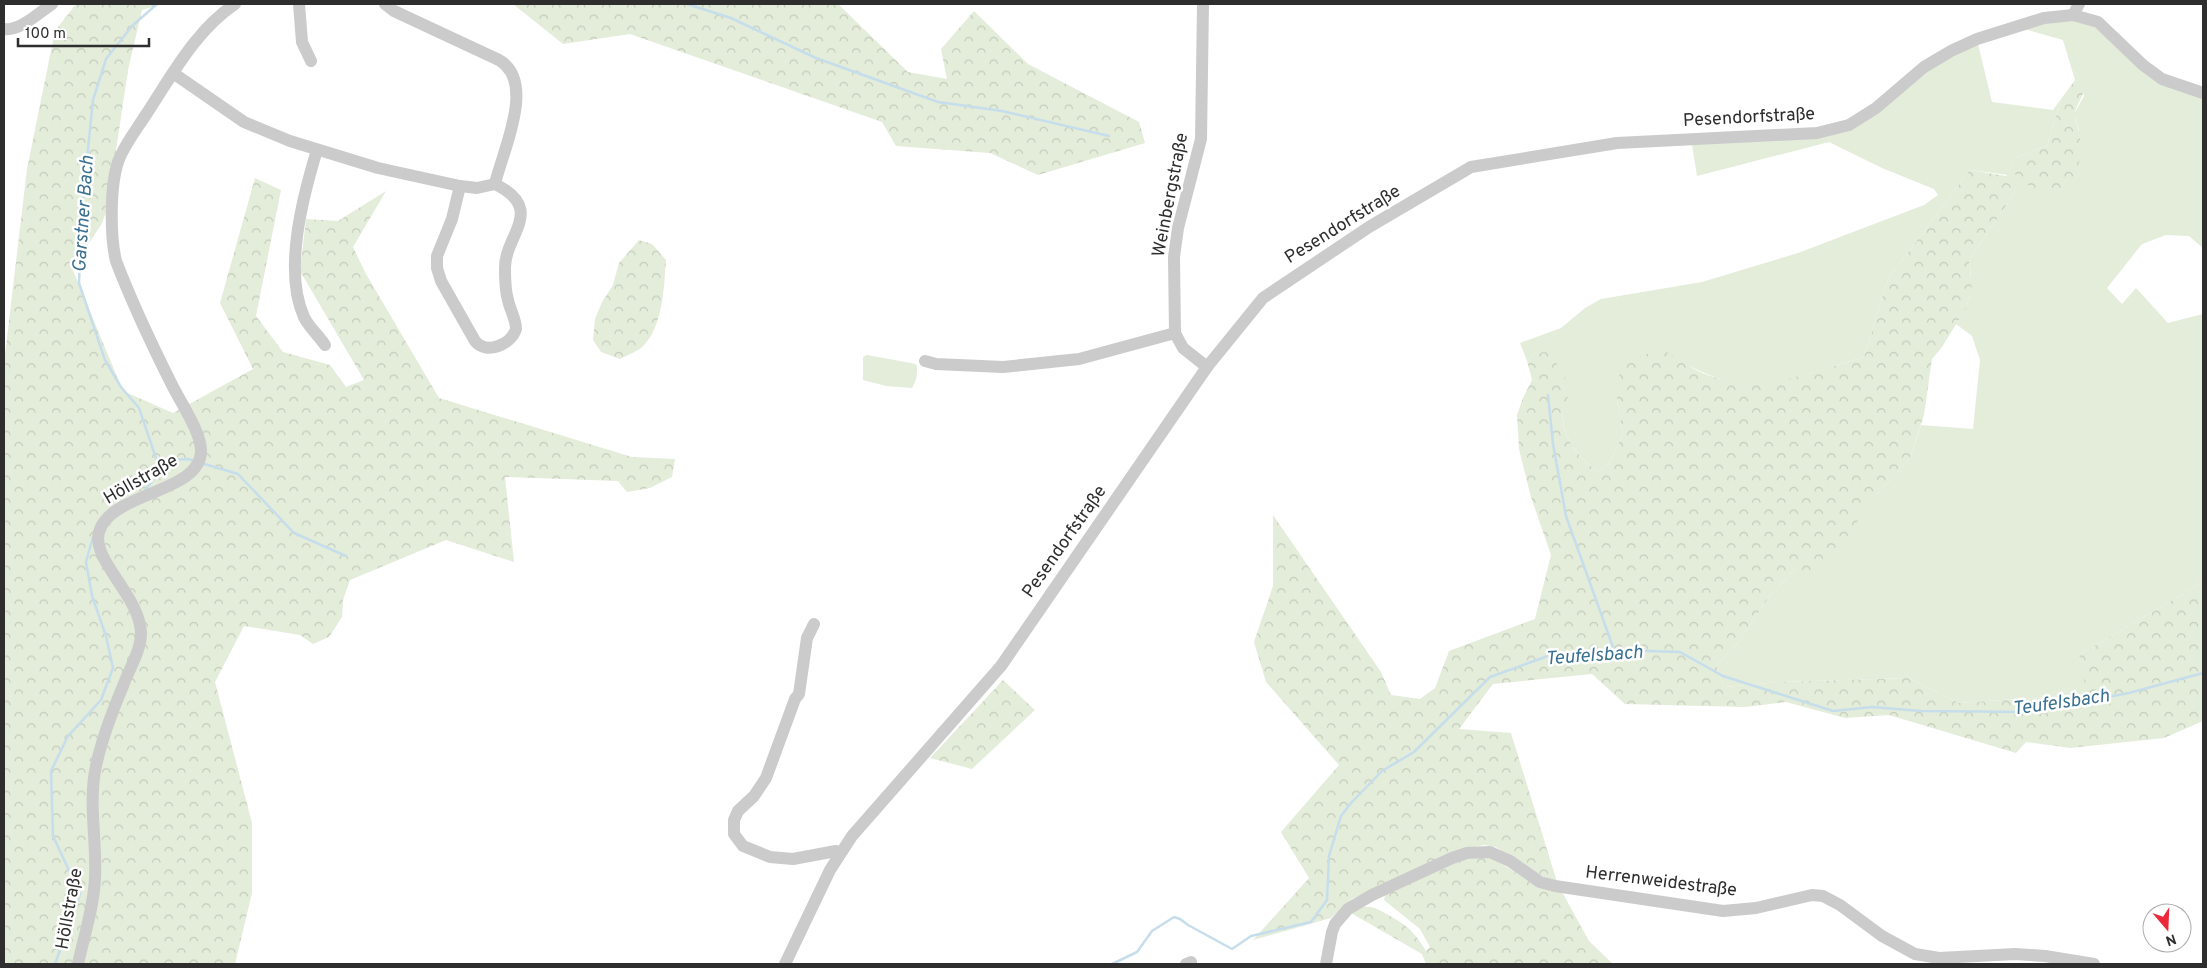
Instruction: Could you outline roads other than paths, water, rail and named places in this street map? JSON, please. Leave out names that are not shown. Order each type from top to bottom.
[{"type":"street","points":[[4,29],[8,30],[18,26],[52,4]]},
{"type":"street","name":"Höllstraße","points":[[78,964],[95,881],[92,799],[96,766],[107,725],[140,639],[137,613],[128,594],[103,557],[97,541],[99,531],[103,522],[120,508],[190,474],[198,463],[201,450],[197,434],[122,278],[116,261],[112,235],[116,176],[120,156],[173,73],[206,29],[218,16],[235,4]]},
{"type":"street","points":[[299,4],[302,42],[311,61]]},
{"type":"street","points":[[386,4],[403,15],[499,60],[511,70],[515,83],[516,110],[495,184]]},
{"type":"street","name":"Weinbergstraße","points":[[1175,333],[1174,257],[1178,228],[1201,139],[1203,4]]},
{"type":"street","name":"Pesendorfstraße","points":[[785,964],[814,901],[840,853],[874,810],[1001,666],[1207,367],[1263,298],[1369,227],[1471,167],[1617,143],[1817,133],[1849,125],[1876,108],[1924,67],[1951,51],[1977,39],[2076,9],[2098,22],[2143,65],[2162,79],[2203,93]]},
{"type":"street","points":[[173,73],[244,122],[277,137],[378,168],[460,186],[476,188],[495,184],[513,197],[520,209],[521,219],[505,264],[508,299],[516,329],[508,341],[488,349],[480,347],[475,341],[441,281],[437,268],[438,251],[452,219],[460,186]]},
{"type":"street","points":[[317,150],[296,242],[296,272],[305,319],[325,345]]},
{"type":"street","points":[[925,361],[936,364],[1003,367],[1069,360],[1175,333],[1183,348],[1207,367]]},
{"type":"street","points":[[813,633],[799,694],[795,698],[766,778],[754,796],[738,811],[733,828],[736,840],[743,846],[770,857],[793,859],[831,852],[840,853]]},
{"type":"street","name":"Herrenweidestraße","points":[[1326,964],[1335,924],[1348,909],[1372,895],[1452,858],[1480,851],[1499,855],[1530,876],[1554,886],[1713,909],[1748,909],[1800,897],[1823,896],[1840,904],[1902,949],[1927,956],[1953,957],[2015,954],[2094,964]]},
{"type":"waterway","name":"Garstner Bach","points":[[145,490],[157,475],[157,461],[139,408],[121,387],[105,360],[79,283],[82,208],[93,100],[106,59],[132,26],[157,4]]},
{"type":"waterway","points":[[687,4],[731,18],[816,58],[938,102],[1002,111],[1109,136]]},
{"type":"waterway","points":[[1548,395],[1553,444],[1566,516],[1614,650]]},
{"type":"waterway","points":[[157,461],[188,459],[194,461]]},
{"type":"waterway","points":[[201,463],[238,474],[294,533],[346,556]]},
{"type":"waterway","name":"Garstner Bach","points":[[55,964],[80,894],[53,836],[51,771],[68,736],[101,700],[113,668],[106,636],[92,596],[86,562],[93,537]]},
{"type":"waterway","name":"Teufelsbach","points":[[1112,964],[1137,952],[1152,931],[1174,917],[1232,949],[1251,936],[1311,922],[1327,900],[1329,856],[1341,816],[1351,803],[1382,771],[1414,752],[1490,677],[1548,656],[1614,650],[1680,652],[1723,676],[1833,711],[1872,707],[1921,711],[2027,712],[2129,693],[2203,673]]}]
